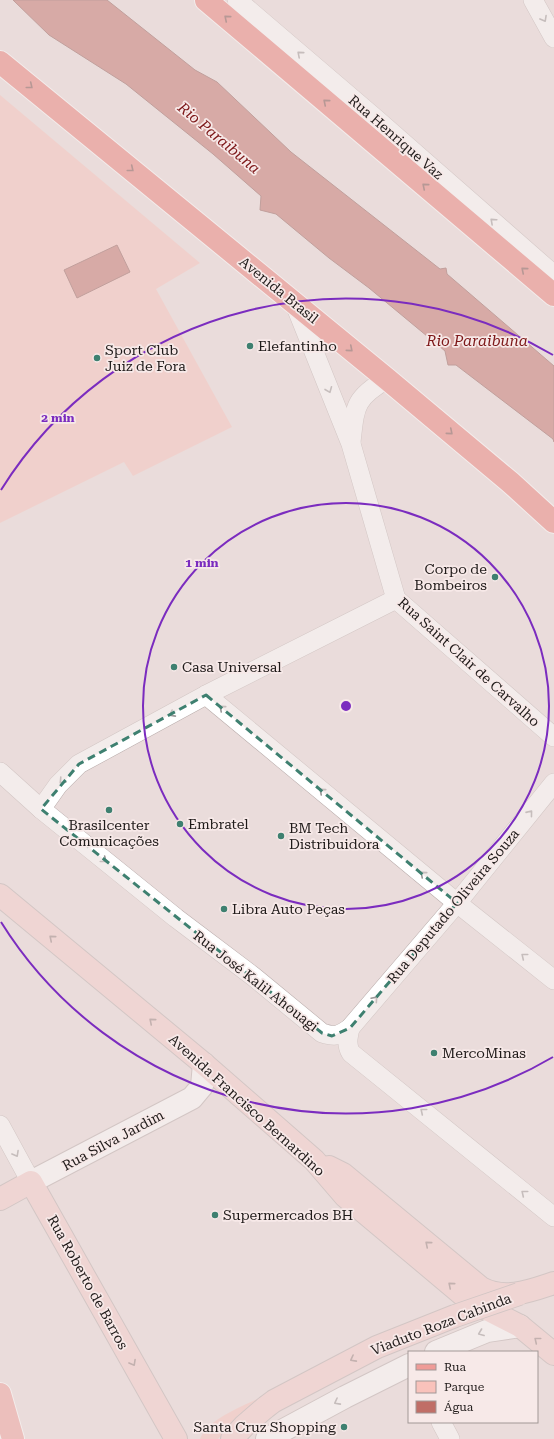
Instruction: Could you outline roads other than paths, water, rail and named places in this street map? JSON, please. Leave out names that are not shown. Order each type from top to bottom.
[{"type":"highway","points":[[206,0],[554,295]]},
{"type":"highway","name":"Avenida Brasil","points":[[0,62],[387,379],[510,482],[554,522]]},
{"type":"main road","name":"Avenida Francisco Bernardino","points":[[0,895],[204,1064],[314,1160],[345,1196],[469,1300],[520,1326],[554,1354]]},
{"type":"main road","points":[[314,1160],[343,1174],[481,1288],[496,1294],[519,1294]]},
{"type":"main road","name":"Rua Silva Jardim","points":[[0,1199],[31,1182]]},
{"type":"main road","name":"Rua Roberto de Barros","points":[[31,1182],[176,1439]]},
{"type":"main road","name":"Viaduto Roza Cabinda","points":[[232,1439],[245,1425],[266,1407],[377,1347],[455,1316],[554,1283]]},
{"type":"main road","points":[[0,1394],[13,1439]]},
{"type":"street","name":"Rua Henrique Vaz","points":[[237,0],[375,118],[554,275]]},
{"type":"street","points":[[533,0],[554,38]]},
{"type":"street","name":"Rua Saint Clair de Carvalho","points":[[294,302],[351,444],[396,599],[554,737]]},
{"type":"street","name":"Rua Saint Clair de Carvalho","points":[[351,444],[355,410],[366,392],[387,379]]},
{"type":"street","points":[[41,809],[58,785],[79,764],[206,695],[396,599]]},
{"type":"street","points":[[206,695],[458,903],[554,980]]},
{"type":"street","name":"Rua José Kalil Ahouagi","points":[[0,772],[41,809],[176,918],[254,977],[322,1033],[337,1036],[350,1028]]},
{"type":"street","name":"Rua Deputado Oliveira Souza","points":[[350,1028],[458,903],[554,783]]},
{"type":"street","points":[[350,1028],[347,1038],[351,1053],[554,1218]]},
{"type":"street","name":"Rua Silva Jardim","points":[[31,1182],[192,1098],[202,1086],[204,1064]]},
{"type":"street","name":"Rua Roberto de Barros","points":[[0,1125],[31,1182]]},
{"type":"street","points":[[440,1351],[487,1331],[520,1326]]},
{"type":"street","points":[[267,1439],[408,1366]]},
{"type":"street","points":[[442,1423],[450,1439]]},
{"type":"water","name":"Rio Paraibuna","points":[[13,0],[107,0],[195,70],[217,82],[291,152],[440,269],[446,268],[447,274],[554,366],[554,442],[553,439],[456,365],[448,365],[445,351],[369,288],[329,258],[276,214],[260,210],[261,196],[213,154],[126,84],[49,35]]},
{"type":"water","points":[[117,245],[130,272],[77,298],[64,270]]},
{"type":"place","name":"Elefantinho","points":[[250,346]]},
{"type":"place","name":"Sport Club Juiz de Fora","points":[[97,358]]},
{"type":"place","name":"Corpo de Bombeiros","points":[[495,577]]},
{"type":"place","name":"Casa Universal","points":[[174,667]]},
{"type":"place","name":"Brasilcenter Comunicações","points":[[109,810]]},
{"type":"place","name":"Embratel","points":[[180,824]]},
{"type":"place","name":"BM Tech Distribuidora","points":[[281,836]]},
{"type":"place","name":"Libra Auto Peças","points":[[224,909]]},
{"type":"place","name":"MercoMinas","points":[[434,1053]]},
{"type":"place","name":"Supermercados BH","points":[[215,1215]]},
{"type":"place","name":"Santa Cruz Shopping","points":[[344,1427]]}]
